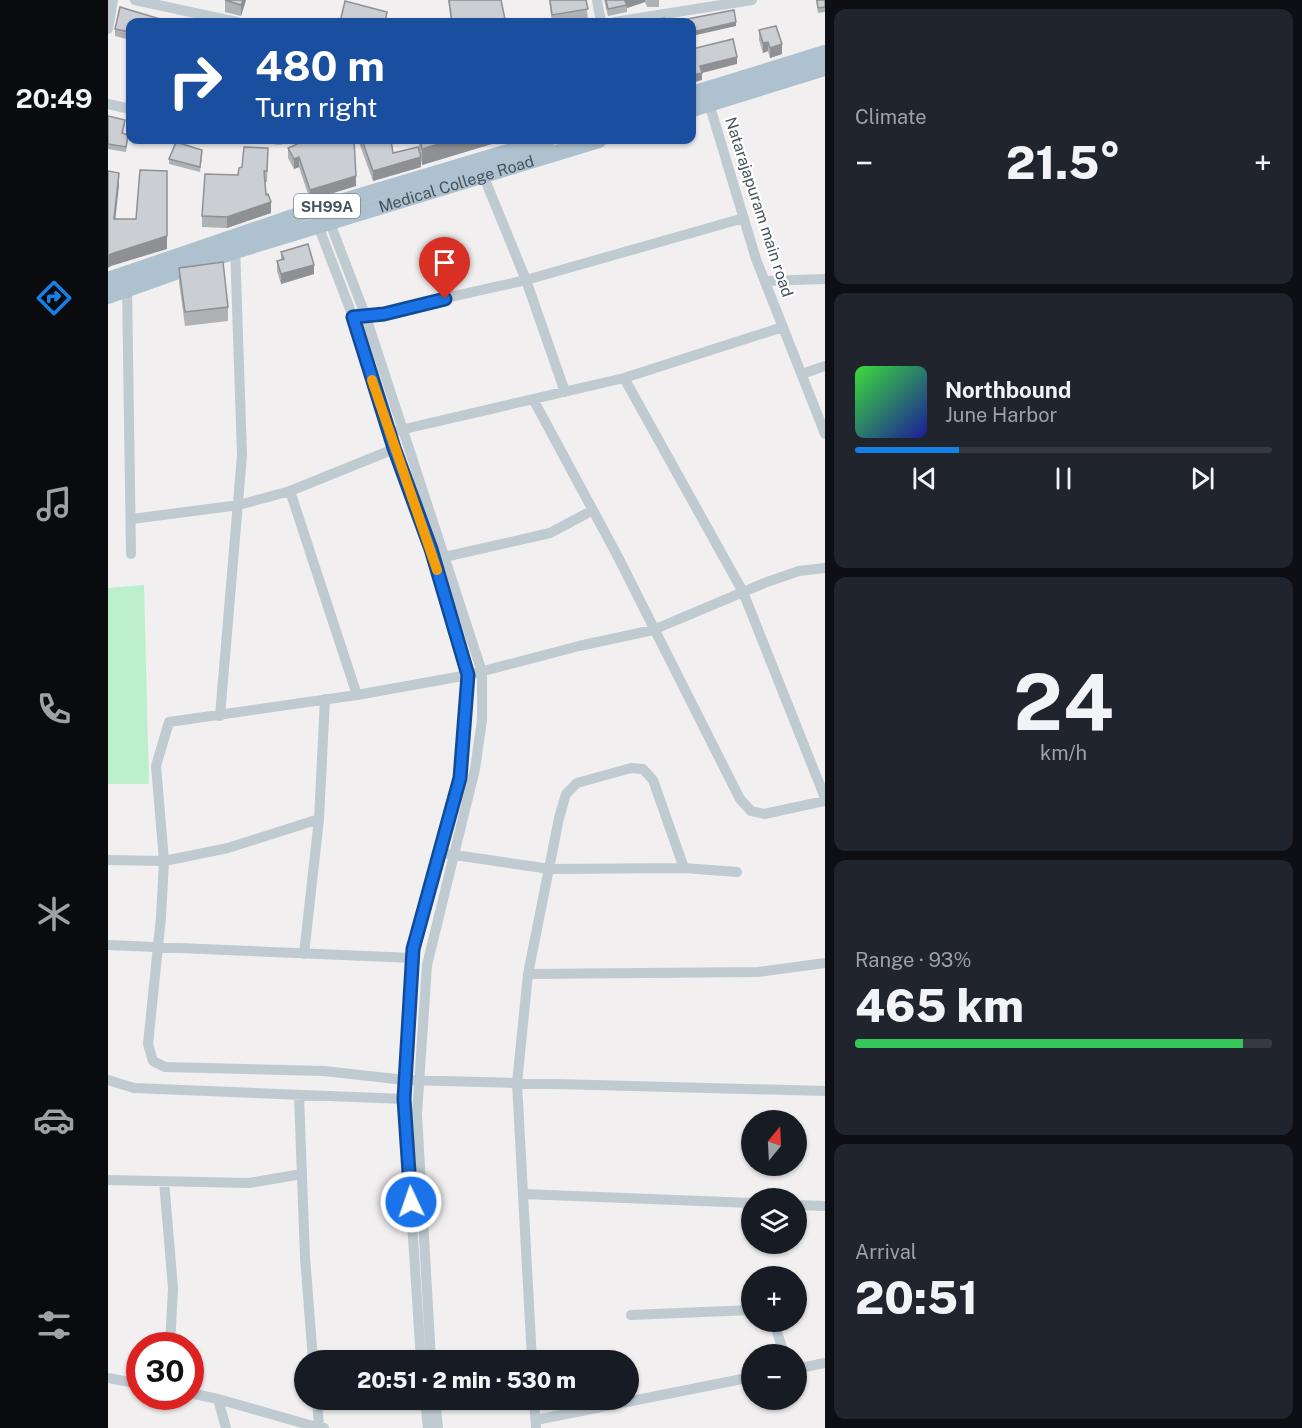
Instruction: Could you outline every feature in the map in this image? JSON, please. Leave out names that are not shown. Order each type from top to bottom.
[{"type":"main road","points":[[702,95],[825,53]]},
{"type":"main road","points":[[702,95],[825,68]]},
{"type":"main road","name":"Medical College Road","points":[[108,296],[126,281],[234,244],[310,211],[535,144]]},
{"type":"main road","name":"Medical College Road","points":[[234,244],[325,225],[586,144]]},
{"type":"main road","name":"Medical College Road","points":[[108,280],[126,281]]},
{"type":"street","points":[[108,29],[113,0]]},
{"type":"street","points":[[135,0],[218,18]]},
{"type":"street","points":[[597,0],[600,18]]},
{"type":"street","points":[[639,18],[752,0]]},
{"type":"street","name":"Natarajapuram main road","points":[[702,95],[765,281],[825,434]]},
{"type":"street","points":[[108,104],[126,108]]},
{"type":"street","points":[[483,175],[526,280],[565,392]]},
{"type":"street","points":[[310,211],[325,225],[366,317],[401,430],[447,557],[482,672],[482,720],[475,769],[437,914],[427,965],[418,1162],[430,1350]]},
{"type":"street","points":[[353,317],[366,317],[526,280],[744,218]]},
{"type":"street","points":[[325,225],[389,434],[434,560],[468,675],[460,778],[413,958],[404,1099],[420,1350]]},
{"type":"street","points":[[220,716],[242,455],[234,244]]},
{"type":"street","points":[[765,281],[825,279]]},
{"type":"street","points":[[126,281],[131,555]]},
{"type":"street","points":[[389,434],[624,378],[783,327]]},
{"type":"street","points":[[802,374],[825,366]]},
{"type":"street","points":[[533,399],[593,510],[741,799],[751,811],[764,814],[778,813],[825,799],[743,592],[624,378]]},
{"type":"street","points":[[132,519],[239,505],[290,491],[394,448]]},
{"type":"street","points":[[290,491],[357,695]]},
{"type":"street","points":[[434,560],[550,533],[593,510]]},
{"type":"street","points":[[825,568],[799,571],[653,630],[579,645],[482,672],[357,695],[169,722],[156,766],[164,861],[161,917],[148,1044],[153,1061],[165,1066],[324,1071],[405,1080],[825,1091]]},
{"type":"street","points":[[304,954],[319,819],[325,699]]},
{"type":"street","points":[[531,1350],[517,1083],[528,974],[566,794],[577,783],[631,768],[643,770],[653,780],[684,868]]},
{"type":"street","points":[[108,860],[164,861],[228,848],[319,819]]},
{"type":"street","points":[[440,853],[550,869],[684,868],[737,872]]},
{"type":"street","points":[[108,945],[413,958]]},
{"type":"street","points":[[528,974],[758,972],[825,963]]},
{"type":"street","points":[[108,1080],[134,1088],[404,1099]]},
{"type":"street","points":[[298,1096],[312,1350]]},
{"type":"street","points":[[108,1180],[249,1183],[302,1174]]},
{"type":"street","points":[[164,1180],[172,1288],[170,1332]]},
{"type":"street","points":[[523,1194],[741,1203]]},
{"type":"street","points":[[807,1205],[825,1206]]},
{"type":"street","points":[[631,1315],[741,1310]]},
{"type":"street","points":[[807,1367],[825,1363]]},
{"type":"street","points":[[108,1378],[126,1381]]},
{"type":"street","points":[[536,1424],[741,1379]]},
{"type":"street","points":[[204,1396],[321,1428],[318,1410]]},
{"type":"street","points":[[218,1399],[226,1428]]},
{"type":"street","points":[[426,1410],[428,1428]]},
{"type":"street","points":[[436,1410],[438,1428]]},
{"type":"green space","points":[[144,585],[149,784],[108,784],[108,588]]},
{"type":"building","points":[[225,0],[243,0],[241,5]]},
{"type":"building","points":[[449,0],[501,0],[505,18],[451,18]]},
{"type":"building","points":[[550,0],[586,0],[588,9],[552,15]]},
{"type":"building","points":[[606,0],[629,0],[625,1],[627,5],[608,9]]},
{"type":"building","points":[[817,0],[825,0],[825,7],[818,8]]},
{"type":"building","points":[[345,1],[387,12],[386,18],[341,18]]},
{"type":"building","points":[[120,7],[157,18],[126,18],[126,31],[115,29]]},
{"type":"building","points":[[734,10],[736,22],[696,31],[696,18],[692,18]]},
{"type":"building","points":[[776,26],[782,44],[770,48],[768,42],[763,43],[759,30]]},
{"type":"building","points":[[733,39],[737,57],[700,66],[702,73],[696,74],[696,48]]},
{"type":"building","points":[[108,116],[125,120],[122,133],[126,134],[126,147],[108,144]]},
{"type":"building","points":[[175,144],[202,150],[200,167],[169,159]]},
{"type":"building","points":[[297,144],[354,144],[356,176],[310,190],[299,157],[294,159],[288,148]]},
{"type":"building","points":[[363,144],[392,144],[393,153],[418,147],[421,157],[373,171]]},
{"type":"building","points":[[421,144],[439,144],[422,149]]},
{"type":"building","points":[[244,147],[268,148],[267,171],[264,171],[266,195],[268,194],[271,202],[227,217],[202,216],[205,174],[238,175],[239,168],[242,167]]},
{"type":"building","points":[[140,170],[167,171],[167,236],[108,256],[108,171],[119,173],[114,219],[136,219]]},
{"type":"building","points":[[308,244],[314,265],[281,274],[277,261],[284,259],[281,252]]},
{"type":"building","points":[[223,262],[228,307],[185,312],[179,268]]},
{"type":"slow traffic","points":[[372,380],[437,570]]},
{"type":"route","points":[[411,1202],[404,1099],[413,949],[460,778],[468,675],[431,549],[380,407],[353,317],[384,314],[445,299]]}]
